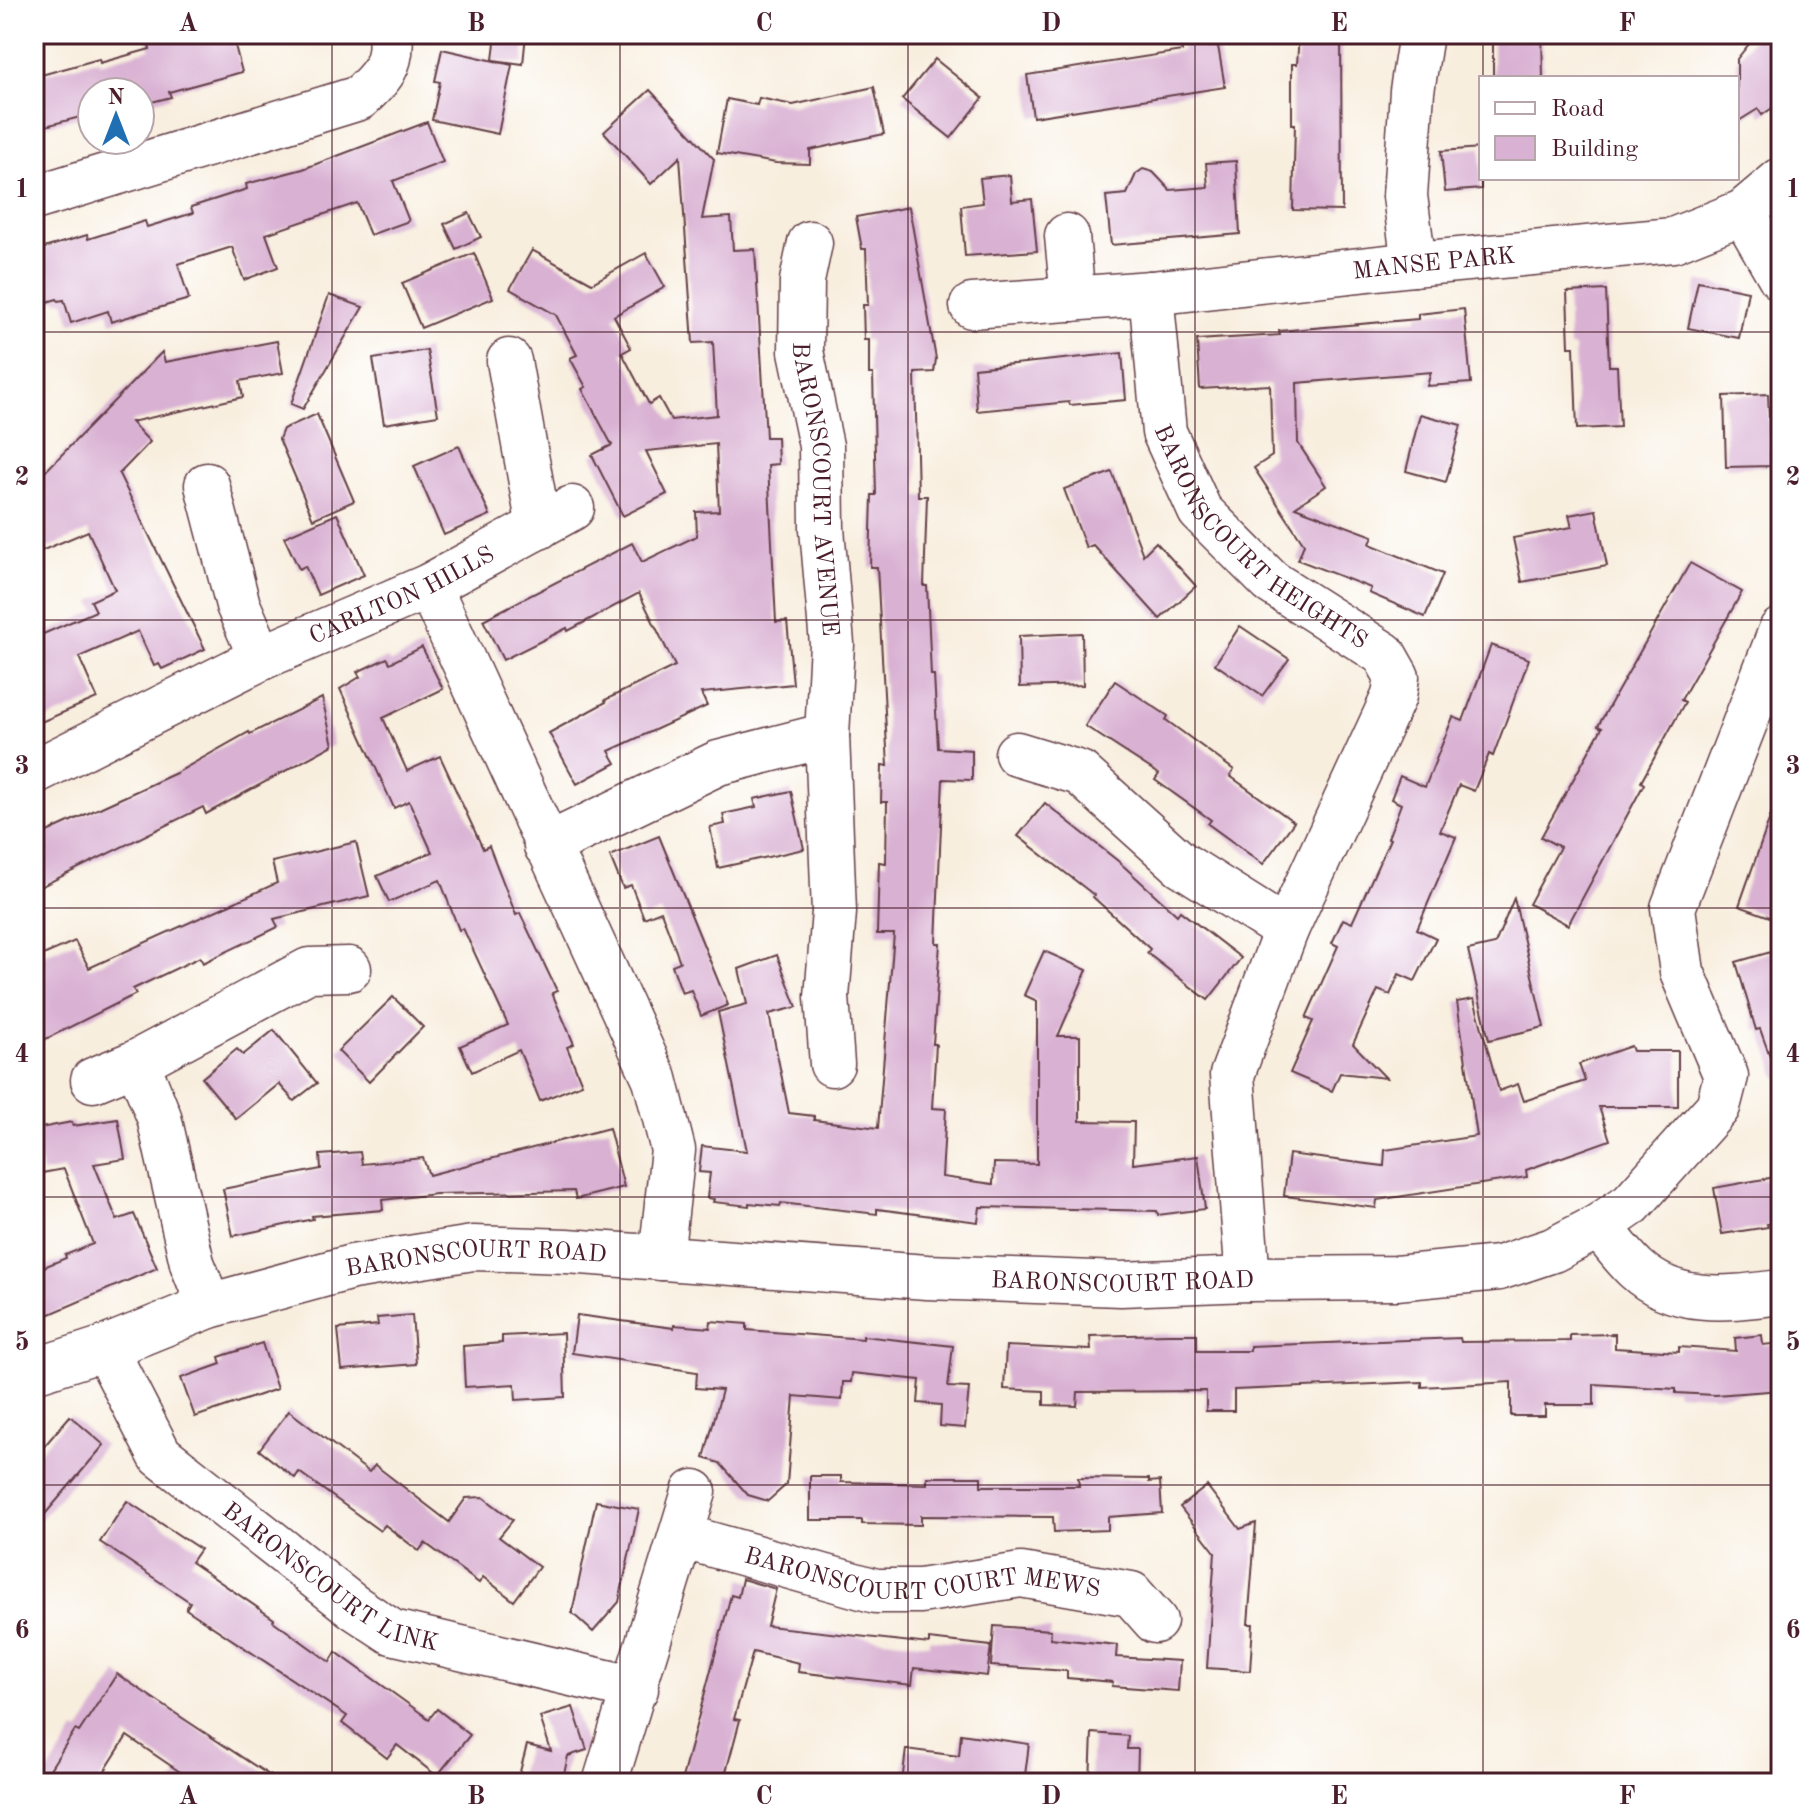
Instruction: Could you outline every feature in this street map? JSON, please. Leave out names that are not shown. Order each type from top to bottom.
[{"type":"street","points":[[34,198],[359,98],[383,76],[392,47],[390,34]]},
{"type":"street","points":[[1414,264],[1405,196],[1412,91],[1421,34]]},
{"type":"street","name":"MANSE PARK","points":[[972,306],[1151,293],[1673,240],[1743,212],[1781,180]]},
{"type":"street","points":[[1743,212],[1781,278]]},
{"type":"street","points":[[1067,236],[1073,299]]},
{"type":"street","name":"BARONSCOURT AVENUE","points":[[810,243],[802,281],[801,351],[821,446],[822,529],[832,644],[827,735],[834,912],[827,997],[832,1064]]},
{"type":"street","name":"BARONSCOURT HEIGHTS","points":[[1151,293],[1164,432],[1200,511],[1271,582],[1384,654],[1397,677],[1394,696],[1286,930],[1232,1075],[1248,1279]]},
{"type":"street","name":"CARLTON HILLS","points":[[34,772],[261,658],[429,586],[556,518],[509,361]]},
{"type":"street","points":[[207,485],[238,605],[261,658]]},
{"type":"street","points":[[429,586],[655,1079],[673,1150],[661,1258]]},
{"type":"street","name":"BARONSCOURT ROAD","points":[[34,1371],[105,1348],[209,1306],[352,1267],[473,1248],[927,1277],[1121,1284],[1396,1278],[1499,1268],[1553,1250],[1599,1226],[1631,1204],[1718,1107],[1726,1076],[1682,972],[1673,908],[1772,690],[1781,630]]},
{"type":"street","points":[[546,846],[718,763],[827,735]]},
{"type":"street","points":[[1017,754],[1080,773],[1181,864],[1286,930]]},
{"type":"street","points":[[93,1080],[137,1062],[309,970],[349,969]]},
{"type":"street","points":[[137,1062],[159,1117],[192,1263],[209,1306]]},
{"type":"street","points":[[1599,1226],[1638,1271],[1677,1294],[1717,1299],[1781,1292]]},
{"type":"street","name":"BARONSCOURT LINK","points":[[105,1348],[160,1455],[379,1624],[392,1632],[636,1689]]},
{"type":"street","points":[[605,1783],[694,1492]]},
{"type":"street","name":"BARONSCOURT COURT MEWS","points":[[681,1536],[876,1591],[920,1591],[1021,1575],[1100,1588],[1131,1594],[1155,1621]]},
{"type":"building","points":[[146,34],[232,34],[242,72],[169,92],[171,97],[156,101],[156,76],[76,76],[76,118],[34,129],[34,77],[150,49]]},
{"type":"building","points":[[496,34],[526,34],[523,64],[493,60]]},
{"type":"building","points":[[1299,34],[1341,34],[1342,211],[1293,210],[1295,124],[1292,124],[1292,64],[1297,64]]},
{"type":"building","points":[[1493,34],[1542,34],[1543,76],[1493,76]]},
{"type":"building","points":[[1757,34],[1781,34],[1781,102],[1762,115],[1758,109],[1739,121],[1739,76],[1737,59]]},
{"type":"building","points":[[1207,35],[1208,47],[1218,46],[1225,87],[1033,117],[1027,75],[1182,51],[1180,39]]},
{"type":"building","points":[[442,49],[512,65],[498,134],[432,120],[440,82],[435,81]]},
{"type":"building","points":[[935,59],[983,98],[951,138],[902,99]]},
{"type":"building","points":[[874,87],[884,134],[810,150],[810,164],[776,163],[717,153],[727,99],[757,105],[759,98],[793,105]]},
{"type":"building","points":[[650,90],[714,159],[702,219],[731,217],[733,250],[755,249],[766,437],[777,437],[778,464],[768,465],[776,622],[787,621],[793,684],[701,693],[707,706],[609,751],[616,763],[577,784],[549,733],[605,700],[675,666],[639,593],[568,631],[567,628],[503,660],[483,620],[632,543],[642,562],[697,536],[696,512],[719,511],[716,444],[646,451],[667,494],[623,516],[592,455],[612,445],[582,389],[586,387],[570,358],[577,355],[556,315],[510,289],[532,250],[592,283],[646,253],[665,287],[614,316],[631,348],[622,353],[649,404],[659,398],[671,420],[717,415],[713,342],[693,343],[680,157],[651,184],[604,132]]},
{"type":"building","points":[[427,122],[443,162],[393,181],[409,221],[370,235],[357,203],[266,234],[278,267],[244,280],[232,247],[178,264],[189,299],[111,322],[108,311],[71,323],[64,300],[34,306],[34,251],[87,235],[88,239],[145,221],[147,227],[193,213],[191,207],[247,189],[246,184],[303,169]]},
{"type":"building","points":[[1479,148],[1481,189],[1445,192],[1441,151]]},
{"type":"building","points":[[1236,161],[1240,234],[1111,245],[1106,196],[1127,194],[1136,174],[1143,169],[1153,172],[1170,190],[1208,187],[1206,163]]},
{"type":"building","points":[[1010,175],[1012,201],[1032,199],[1037,251],[965,256],[961,206],[983,203],[980,178]]},
{"type":"building","points":[[909,207],[936,359],[934,372],[915,373],[918,496],[927,496],[924,586],[927,586],[938,748],[972,750],[972,780],[943,779],[936,943],[940,943],[932,1108],[946,1109],[942,1177],[993,1184],[994,1163],[1037,1164],[1037,1001],[1024,995],[1044,951],[1087,970],[1058,1036],[1080,1036],[1080,1121],[1134,1122],[1133,1164],[1198,1156],[1205,1209],[1158,1215],[1157,1211],[980,1207],[978,1222],[877,1209],[877,1214],[781,1203],[780,1206],[749,1203],[749,1206],[713,1202],[714,1199],[707,1198],[710,1173],[699,1172],[702,1146],[747,1151],[718,1012],[747,1004],[739,969],[777,955],[797,1007],[769,1014],[789,1113],[814,1116],[814,1120],[878,1128],[894,934],[877,934],[879,862],[886,863],[887,802],[881,802],[882,765],[888,766],[877,567],[870,567],[872,495],[876,495],[873,374],[869,374],[869,340],[864,340],[863,305],[868,305],[866,249],[862,249],[856,217]]},
{"type":"building","points":[[469,213],[481,237],[456,249],[444,224]]},
{"type":"building","points":[[474,253],[493,298],[421,328],[402,283]]},
{"type":"building","points":[[1698,281],[1748,291],[1739,338],[1688,328]]},
{"type":"building","points":[[1606,290],[1609,366],[1617,366],[1620,427],[1577,429],[1574,347],[1569,347],[1567,292]]},
{"type":"building","points":[[329,295],[363,307],[303,409],[291,404]]},
{"type":"building","points":[[1464,309],[1471,383],[1427,386],[1431,372],[1297,383],[1298,443],[1326,486],[1295,507],[1373,536],[1370,544],[1443,574],[1425,617],[1369,593],[1371,588],[1298,560],[1304,544],[1254,468],[1272,456],[1270,385],[1200,389],[1197,340],[1280,335],[1279,331],[1418,319],[1418,314]]},
{"type":"building","points":[[277,341],[283,373],[240,381],[243,397],[131,422],[150,442],[119,474],[205,649],[162,669],[159,664],[154,666],[138,631],[79,657],[97,698],[34,725],[34,638],[96,611],[91,601],[115,590],[88,531],[34,554],[34,479],[40,477],[162,352],[165,362]]},
{"type":"building","points":[[427,350],[438,415],[384,424],[373,359]]},
{"type":"building","points":[[1122,353],[1126,400],[977,411],[974,368]]},
{"type":"building","points":[[1768,394],[1771,466],[1726,467],[1724,396]]},
{"type":"building","points":[[317,414],[354,501],[313,519],[279,439],[283,429]]},
{"type":"building","points":[[1420,414],[1461,425],[1446,482],[1406,471]]},
{"type":"building","points":[[459,446],[490,515],[444,535],[414,466]]},
{"type":"building","points":[[1112,472],[1143,555],[1156,542],[1196,586],[1160,619],[1093,545],[1086,548],[1064,489]]},
{"type":"building","points":[[1596,510],[1607,566],[1522,582],[1513,538],[1572,527],[1569,515]]},
{"type":"building","points":[[337,514],[364,575],[318,595],[305,566],[299,569],[284,537]]},
{"type":"building","points":[[1690,563],[1742,592],[1681,700],[1685,702],[1641,782],[1644,784],[1568,925],[1529,904],[1560,847],[1541,837],[1602,728],[1598,726]]},
{"type":"building","points":[[1240,626],[1289,659],[1262,696],[1215,664]]},
{"type":"building","points":[[1082,633],[1083,685],[1020,687],[1019,636]]},
{"type":"building","points":[[1491,645],[1529,659],[1493,756],[1489,754],[1474,791],[1459,785],[1440,831],[1456,837],[1417,929],[1436,938],[1415,981],[1399,974],[1390,995],[1378,990],[1353,1044],[1386,1078],[1340,1073],[1332,1091],[1290,1073],[1313,1021],[1306,1018],[1338,946],[1332,943],[1343,919],[1352,923],[1390,839],[1401,804],[1391,799],[1400,776],[1425,787],[1453,717],[1463,721]]},
{"type":"building","points":[[422,647],[443,689],[383,718],[407,771],[440,756],[483,849],[489,846],[516,915],[520,913],[557,991],[552,993],[574,1044],[567,1047],[582,1084],[540,1101],[519,1050],[472,1072],[460,1046],[508,1025],[463,928],[459,930],[440,880],[389,902],[377,876],[432,852],[409,801],[394,808],[340,689],[360,677],[357,672],[387,658],[390,663]]},
{"type":"building","points":[[1115,681],[1168,716],[1166,720],[1234,770],[1230,776],[1294,822],[1263,864],[1208,824],[1211,820],[1155,780],[1159,774],[1085,726]]},
{"type":"building","points":[[322,698],[333,745],[206,814],[203,807],[34,890],[34,838],[176,773],[249,732]]},
{"type":"building","points":[[791,791],[804,849],[718,868],[710,827],[725,824],[723,814],[756,807],[754,799]]},
{"type":"building","points":[[1777,798],[1781,798],[1781,921],[1739,906]]},
{"type":"building","points":[[1045,803],[1118,861],[1177,915],[1180,911],[1241,958],[1208,1000],[1147,953],[1150,949],[1094,895],[1018,836]]},
{"type":"building","points":[[659,836],[728,1005],[701,1016],[691,990],[682,993],[672,965],[680,962],[661,911],[644,918],[631,885],[623,888],[610,856]]},
{"type":"building","points":[[356,842],[369,896],[274,919],[278,927],[203,963],[200,957],[133,989],[136,994],[34,1045],[34,959],[75,941],[89,968],[277,883],[272,862]]},
{"type":"building","points":[[1514,898],[1544,1027],[1489,1040],[1468,950],[1495,944]]},
{"type":"building","points":[[1781,949],[1781,1078],[1778,1079],[1760,1029],[1756,1030],[1736,962]]},
{"type":"building","points":[[393,997],[423,1027],[369,1082],[338,1051]]},
{"type":"building","points":[[1474,999],[1499,1091],[1518,1084],[1524,1101],[1585,1081],[1579,1064],[1631,1046],[1633,1051],[1678,1051],[1678,1107],[1599,1107],[1610,1140],[1526,1170],[1527,1177],[1377,1200],[1376,1208],[1284,1196],[1289,1154],[1384,1166],[1385,1150],[1477,1136],[1457,1002]]},
{"type":"building","points":[[274,1030],[317,1083],[294,1101],[279,1084],[236,1119],[202,1078],[237,1049],[243,1055]]},
{"type":"building","points":[[118,1119],[125,1159],[94,1164],[117,1220],[134,1214],[157,1268],[34,1321],[34,1271],[93,1244],[64,1169],[42,1173],[35,1129],[72,1122],[73,1126]]},
{"type":"building","points":[[609,1128],[624,1187],[576,1199],[574,1191],[436,1194],[382,1200],[383,1210],[312,1216],[313,1219],[233,1236],[223,1189],[321,1169],[320,1155],[360,1152],[362,1164],[423,1158],[429,1175]]},
{"type":"building","points":[[1781,1176],[1781,1222],[1722,1234],[1714,1188]]},
{"type":"building","points":[[412,1315],[416,1364],[342,1370],[338,1329],[378,1325],[377,1318]]},
{"type":"building","points":[[577,1315],[674,1328],[674,1325],[710,1328],[711,1321],[747,1324],[747,1330],[863,1339],[863,1336],[953,1346],[948,1387],[969,1388],[965,1428],[940,1426],[941,1405],[918,1403],[920,1380],[852,1373],[851,1382],[843,1382],[842,1400],[794,1396],[787,1484],[768,1501],[748,1495],[720,1463],[704,1458],[722,1390],[696,1388],[697,1372],[572,1353]]},
{"type":"building","points":[[563,1333],[565,1397],[516,1400],[515,1384],[465,1387],[463,1346],[502,1343],[502,1336]]},
{"type":"building","points":[[1197,1334],[1197,1351],[1250,1351],[1250,1346],[1460,1338],[1461,1342],[1570,1341],[1570,1335],[1615,1334],[1615,1348],[1679,1352],[1679,1347],[1736,1351],[1735,1338],[1762,1335],[1763,1345],[1781,1343],[1781,1390],[1715,1395],[1676,1393],[1676,1389],[1594,1384],[1594,1405],[1545,1405],[1545,1416],[1511,1416],[1511,1382],[1422,1387],[1422,1382],[1234,1390],[1234,1411],[1206,1411],[1206,1391],[1078,1392],[1077,1406],[1044,1405],[1044,1391],[1004,1389],[1006,1346],[1091,1350],[1090,1336]]},
{"type":"building","points":[[262,1343],[277,1389],[195,1417],[181,1378],[221,1364],[219,1357]]},
{"type":"building","points":[[289,1411],[369,1472],[375,1465],[449,1522],[466,1498],[483,1497],[513,1520],[499,1537],[539,1567],[514,1601],[483,1577],[479,1583],[425,1543],[419,1551],[385,1525],[380,1531],[299,1472],[295,1478],[259,1450]]},
{"type":"building","points":[[70,1416],[104,1445],[34,1527],[34,1458]]},
{"type":"building","points":[[810,1476],[841,1476],[841,1482],[927,1484],[927,1477],[981,1477],[981,1486],[1079,1486],[1078,1478],[1149,1479],[1149,1482],[1160,1481],[1162,1513],[1108,1517],[1108,1530],[1054,1532],[1053,1517],[921,1516],[921,1525],[810,1520]]},
{"type":"building","points":[[1207,1486],[1240,1529],[1256,1523],[1248,1624],[1253,1624],[1250,1671],[1207,1668],[1215,1552],[1180,1507]]},
{"type":"building","points":[[127,1501],[200,1549],[191,1562],[330,1662],[336,1652],[429,1719],[437,1709],[470,1735],[437,1776],[397,1745],[387,1758],[342,1723],[347,1716],[186,1609],[190,1602],[100,1542]]},
{"type":"building","points":[[596,1501],[639,1509],[619,1602],[593,1632],[572,1613]]},
{"type":"building","points":[[742,1579],[776,1589],[767,1626],[929,1644],[929,1639],[991,1646],[987,1676],[914,1668],[912,1685],[798,1672],[799,1663],[753,1652],[734,1719],[740,1720],[723,1783],[698,1783],[682,1778],[731,1595],[738,1597]]},
{"type":"building","points":[[994,1626],[1051,1630],[1050,1638],[1117,1645],[1116,1657],[1180,1661],[1178,1691],[1112,1686],[1113,1682],[1067,1678],[1067,1671],[991,1666]]},
{"type":"building","points":[[117,1674],[281,1783],[172,1783],[180,1772],[127,1736],[97,1783],[41,1783],[75,1730],[79,1732]]},
{"type":"building","points":[[573,1707],[587,1750],[568,1756],[562,1783],[517,1783],[527,1745],[551,1751],[540,1717]]},
{"type":"building","points":[[1092,1733],[1128,1736],[1127,1749],[1138,1749],[1137,1783],[1090,1783]]},
{"type":"building","points":[[961,1734],[1029,1744],[1024,1783],[902,1783],[906,1749],[959,1756]]}]
